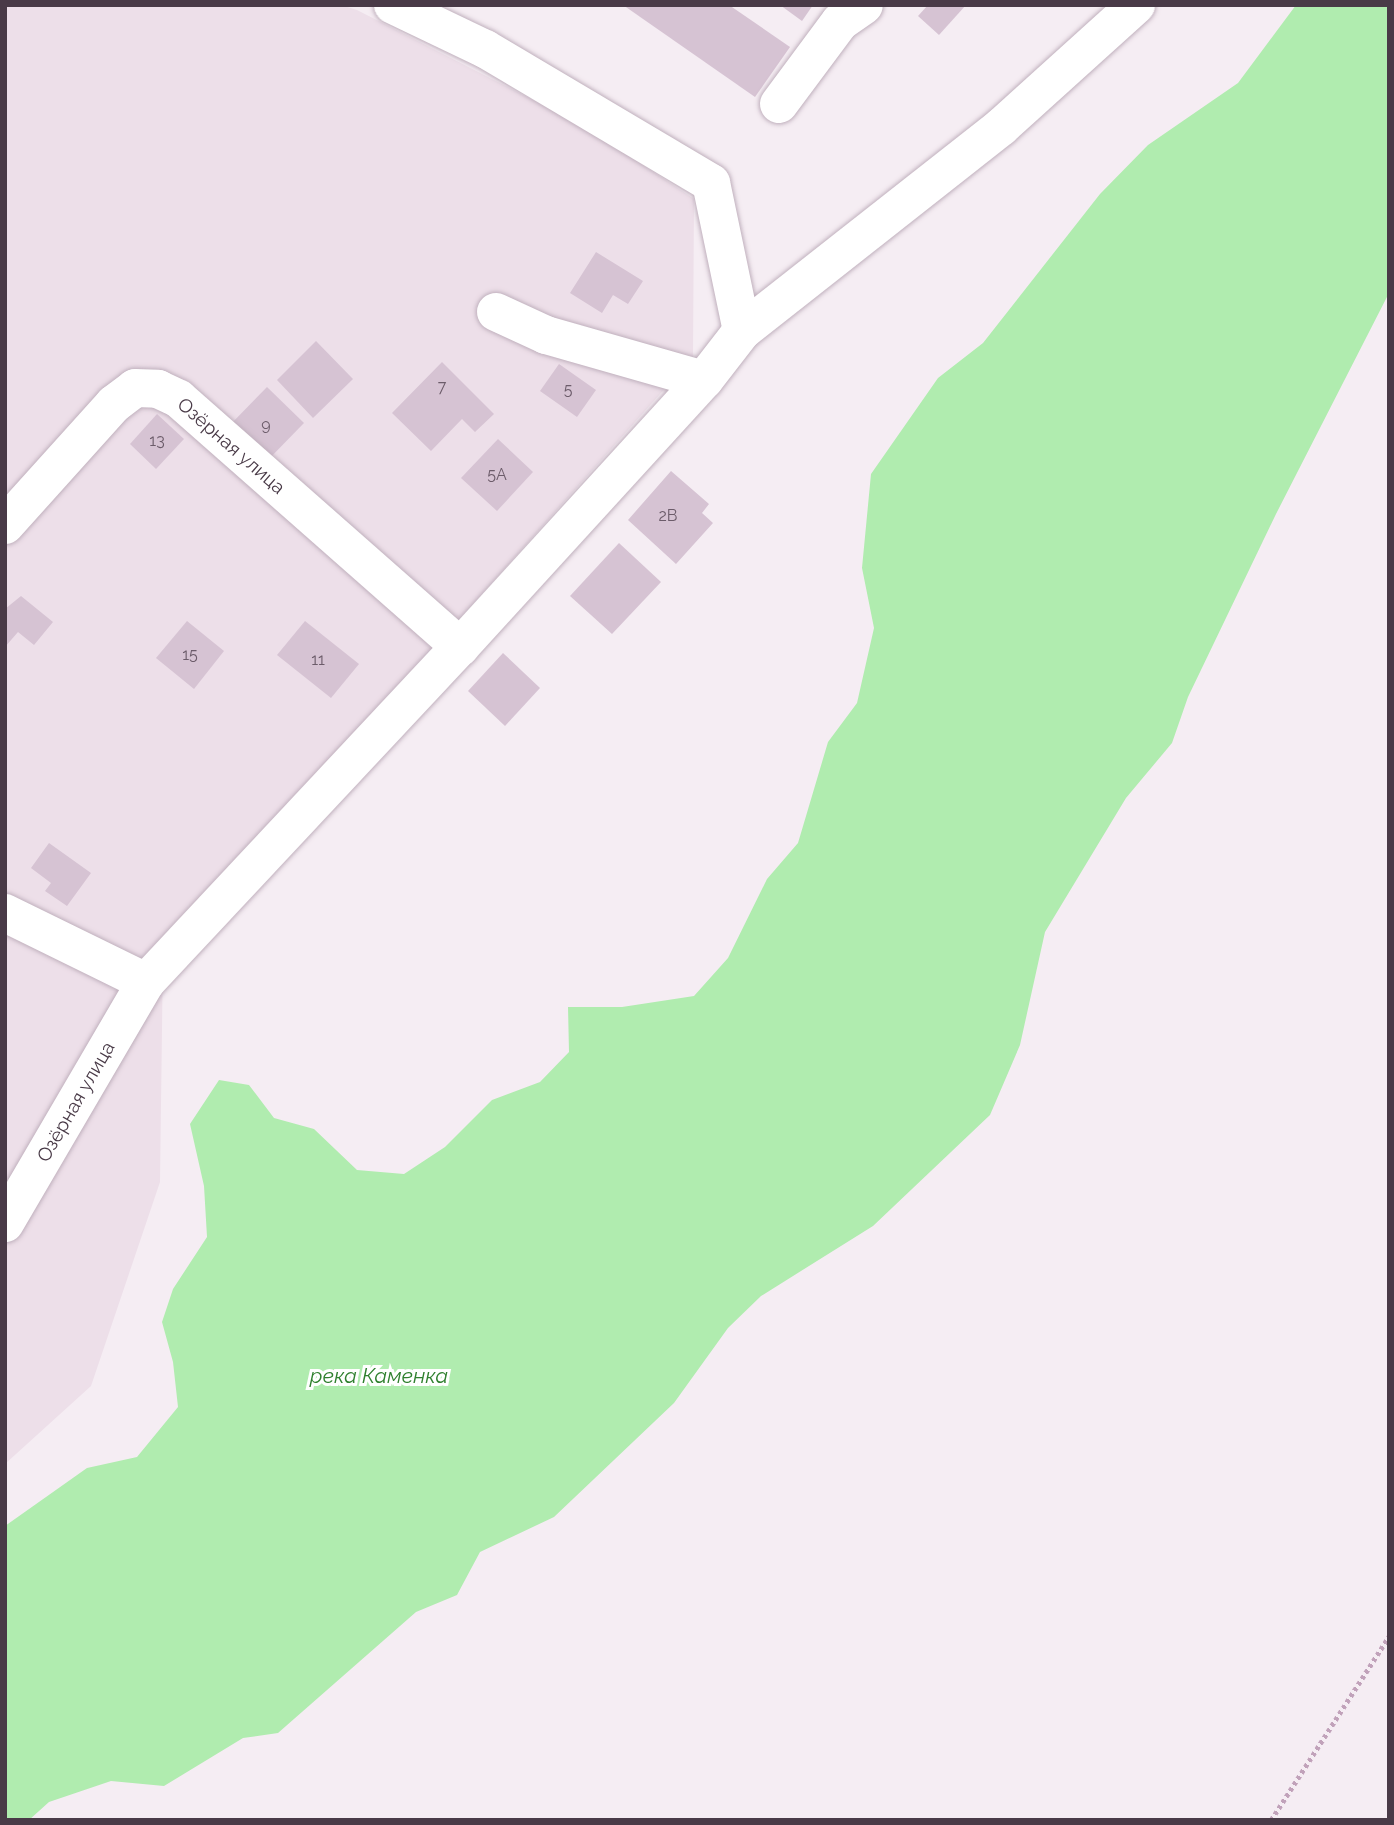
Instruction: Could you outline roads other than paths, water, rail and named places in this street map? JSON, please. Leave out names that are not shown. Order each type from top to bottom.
[{"type":"street","points":[[393,5],[485,49],[711,183],[742,331]]},
{"type":"street","points":[[779,104],[840,22],[864,5]]},
{"type":"street","name":"Озёрная улица","points":[[5,1223],[146,982],[460,647],[704,380],[742,331],[1001,127],[1136,5]]},
{"type":"street","points":[[496,312],[546,335],[704,380]]},
{"type":"street","name":"Озёрная улица","points":[[5,526],[114,404],[135,388],[158,389],[179,399],[460,647]]},
{"type":"street","points":[[5,913],[146,982]]},
{"type":"water","name":"река Каменка","points":[[1296,5],[1389,5],[1389,293],[1276,514],[1188,697],[1172,743],[1126,798],[1045,932],[1020,1045],[990,1115],[873,1226],[761,1296],[728,1328],[674,1403],[554,1517],[480,1552],[457,1595],[416,1612],[278,1733],[243,1738],[164,1786],[111,1781],[49,1802],[29,1820],[5,1820],[5,1526],[87,1468],[137,1457],[178,1407],[173,1362],[162,1322],[173,1289],[207,1237],[204,1186],[190,1124],[219,1080],[249,1085],[274,1118],[314,1129],[357,1170],[404,1174],[445,1147],[492,1100],[540,1082],[569,1052],[568,1007],[622,1007],[694,996],[728,958],[767,879],[798,843],[828,742],[857,703],[874,628],[862,568],[871,474],[938,378],[983,343],[1100,194],[1148,145],[1238,83]]}]
